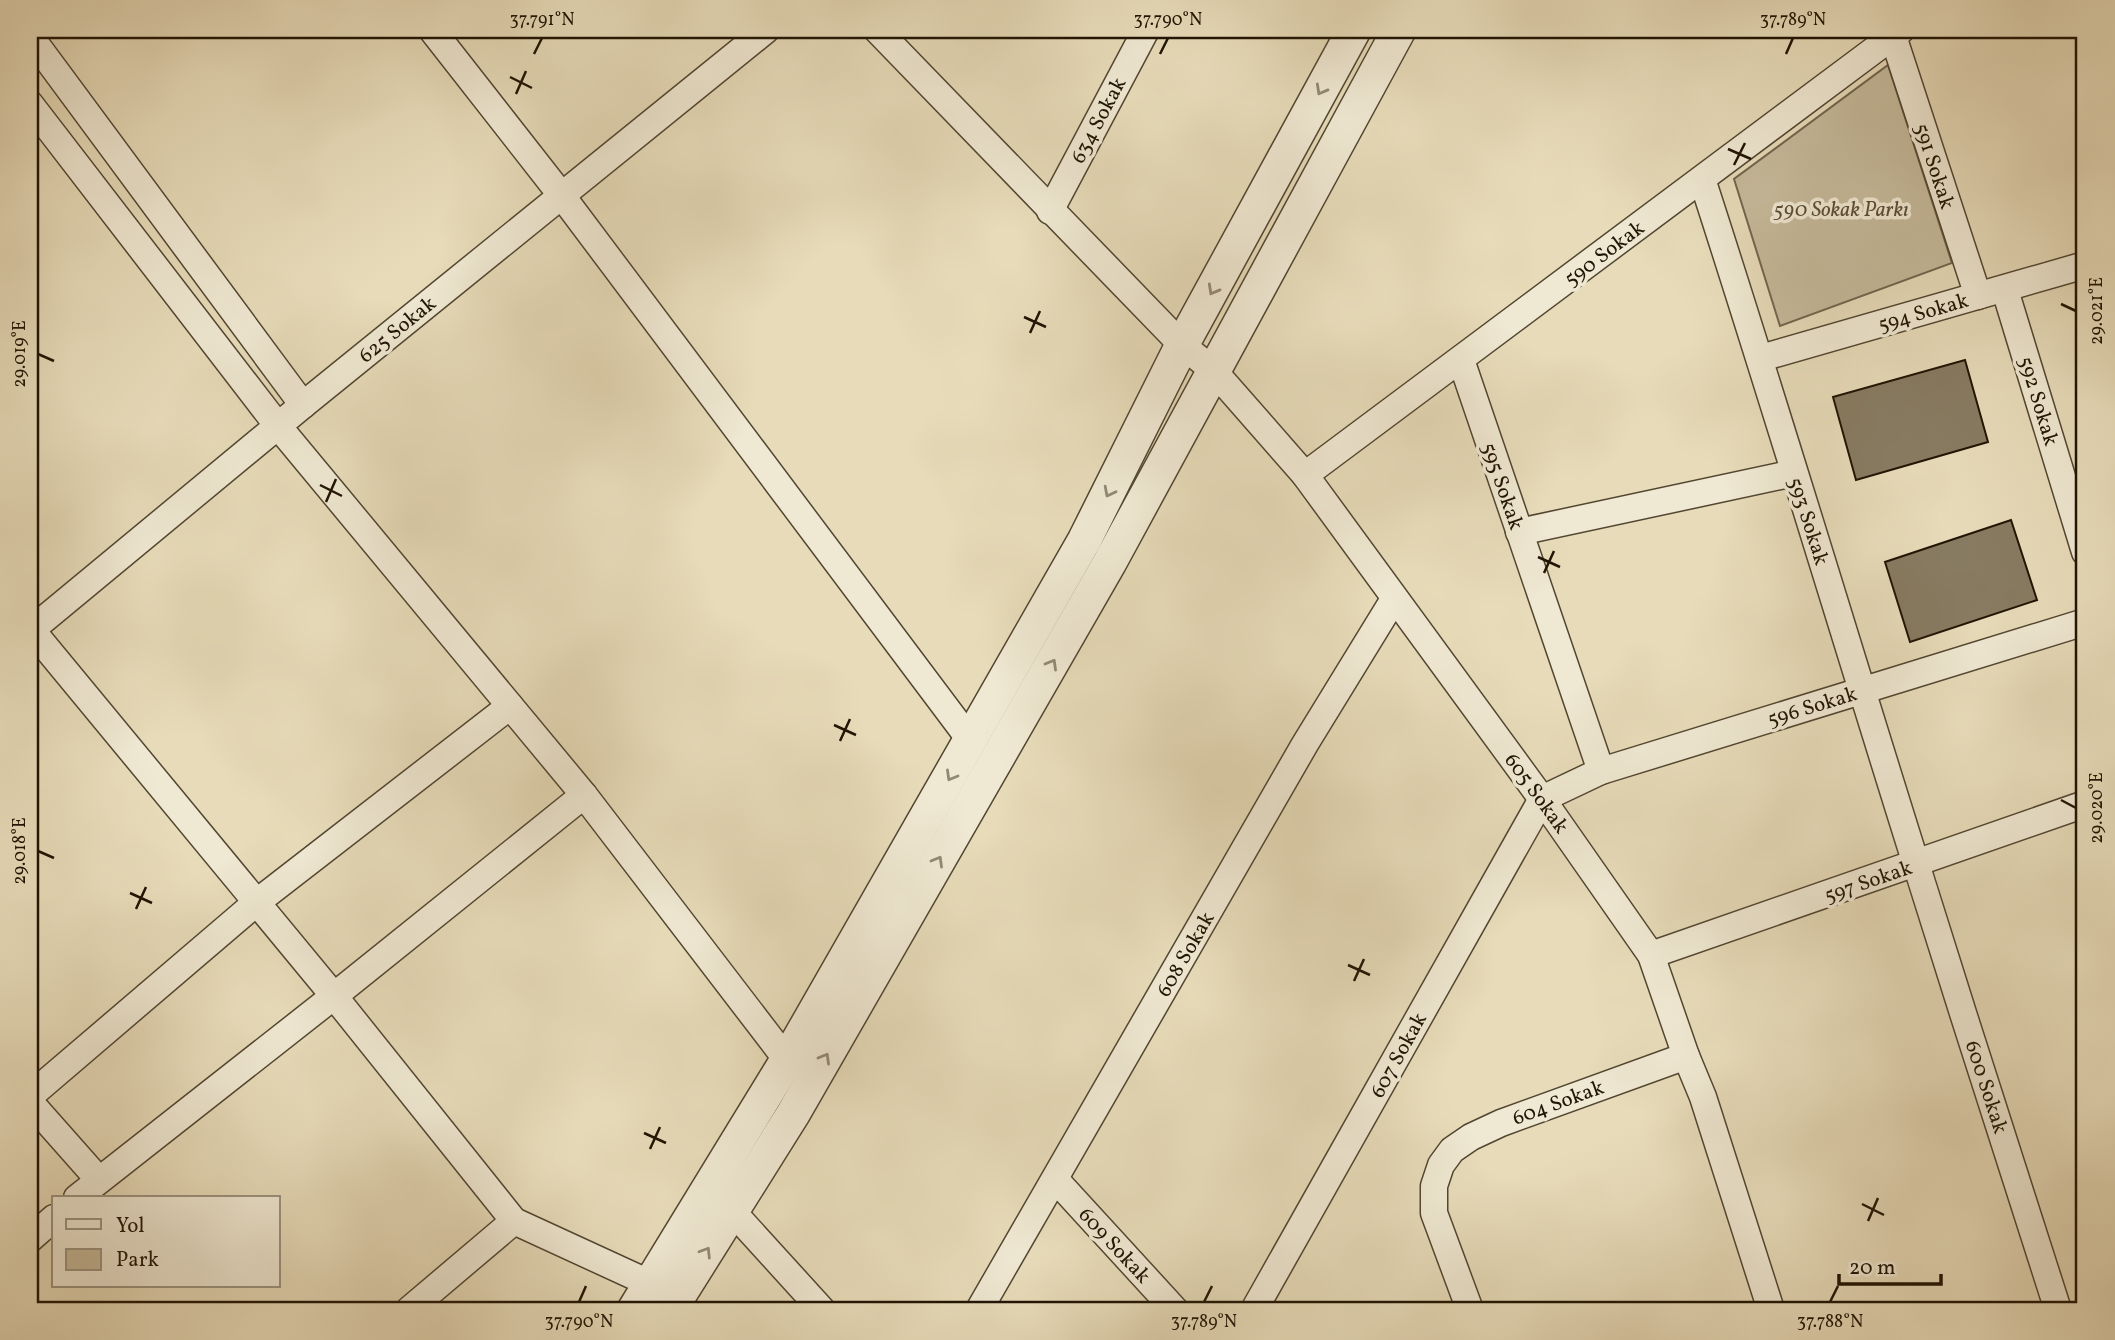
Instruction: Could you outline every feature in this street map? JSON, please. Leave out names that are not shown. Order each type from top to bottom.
[{"type":"street","points":[[432,30],[562,195],[971,741]]},
{"type":"street","name":"625 Sokak","points":[[30,630],[766,30]]},
{"type":"street","name":"605 Sokak","points":[[877,30],[1182,345],[1213,370],[1305,475],[1542,799],[1651,955],[1703,1097],[1771,1310]]},
{"type":"street","name":"634 Sokak","points":[[1051,211],[1146,30]]},
{"type":"street","points":[[30,630],[334,996],[514,1221],[643,1297],[788,1060],[1084,541],[1182,345],[1354,30]]},
{"type":"street","points":[[670,1310],[793,1114],[1096,586],[1399,30]]},
{"type":"street","name":"590 Sokak","points":[[1305,475],[1897,33]]},
{"type":"street","name":"591 Sokak","points":[[1897,33],[1978,296]]},
{"type":"street","points":[[30,36],[303,405]]},
{"type":"street","points":[[30,104],[278,426],[584,795],[788,1060]]},
{"type":"street","name":"593 Sokak","points":[[1702,179],[1916,864]]},
{"type":"street","name":"594 Sokak","points":[[1760,358],[2085,265]]},
{"type":"street","name":"592 Sokak","points":[[2005,290],[2085,552]]},
{"type":"street","name":"595 Sokak","points":[[1461,360],[1601,771]]},
{"type":"street","points":[[1519,533],[1794,473]]},
{"type":"street","name":"608 Sokak","points":[[979,1310],[1305,744],[1394,599]]},
{"type":"street","name":"596 Sokak","points":[[1542,799],[1601,771],[2085,622]]},
{"type":"street","points":[[30,1096],[257,902],[510,706]]},
{"type":"street","points":[[79,1196],[584,795]]},
{"type":"street","name":"607 Sokak","points":[[1254,1310],[1542,799]]},
{"type":"street","name":"597 Sokak","points":[[1651,955],[2085,804]]},
{"type":"street","name":"600 Sokak","points":[[1916,864],[2058,1310]]},
{"type":"street","name":"604 Sokak","points":[[1470,1310],[1434,1213],[1434,1186],[1441,1165],[1452,1150],[1471,1137],[1501,1123],[1686,1056]]},
{"type":"street","points":[[30,1102],[99,1180]]},
{"type":"street","name":"609 Sokak","points":[[1055,1180],[1175,1310]]},
{"type":"street","points":[[732,1211],[822,1310]]},
{"type":"street","points":[[30,1239],[52,1220]]},
{"type":"street","points":[[409,1310],[514,1221]]},
{"type":"green space","name":"590 Sokak Parkı","points":[[1888,65],[1952,263],[1780,326],[1734,179]]},
{"type":"building","points":[[991,30],[1060,30],[991,34]]},
{"type":"building","points":[[1965,360],[1988,442],[1856,480],[1833,397]]},
{"type":"building","points":[[2011,520],[2037,600],[1910,642],[1885,562]]}]
